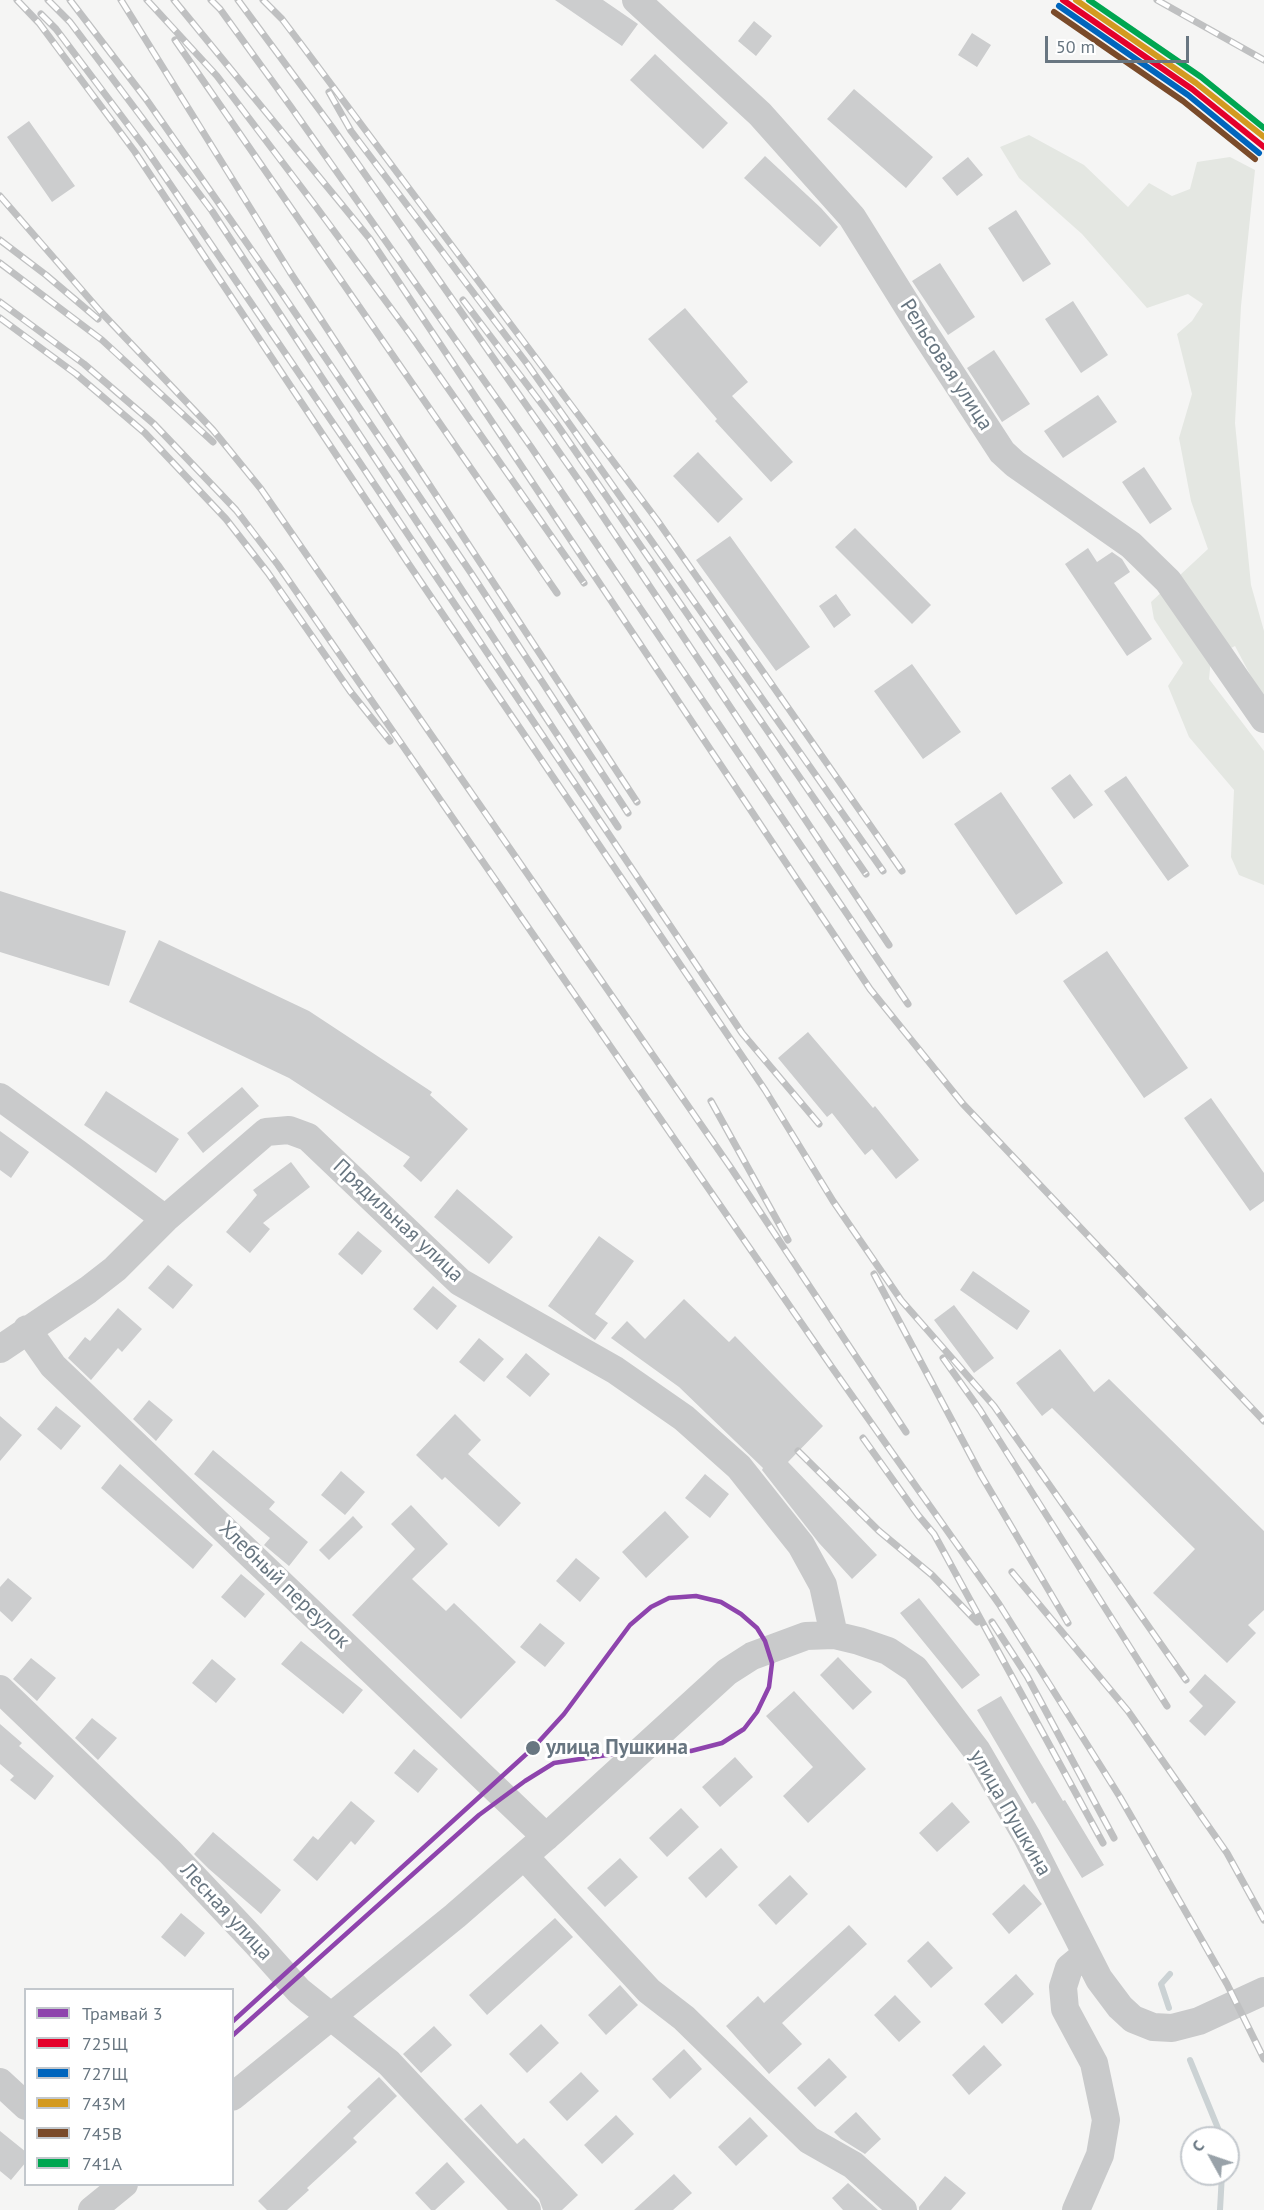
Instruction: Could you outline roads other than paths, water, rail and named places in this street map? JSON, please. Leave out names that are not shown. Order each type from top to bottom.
[{"type":"street","name":"Рельсовая улица","points":[[636,0],[760,114],[852,217],[1002,452],[1015,464],[1131,545],[1168,581],[1264,719]]},
{"type":"street","points":[[0,1097],[165,1219]]},
{"type":"street","name":"Прядильная улица","points":[[0,1349],[88,1290],[115,1269],[165,1219],[266,1132],[290,1130],[308,1137],[460,1282],[615,1370],[684,1418],[739,1467],[801,1545],[823,1585],[834,1635]]},
{"type":"street","name":"Хлебный переулок","points":[[27,1329],[53,1366],[546,1837]]},
{"type":"street","name":"улица Пушкина","points":[[234,2095],[524,1857],[726,1672],[752,1656],[806,1636],[834,1635],[888,1651],[915,1669],[977,1751],[1027,1837],[1099,1979],[1120,2007],[1133,2019],[1153,2027],[1172,2028],[1199,2020],[1264,1991]]},
{"type":"street","name":"Лесная улица","points":[[0,1689],[170,1852],[258,1944],[299,1991],[389,2063],[527,2210]]},
{"type":"street","points":[[524,1857],[649,1991],[684,2018],[809,2140],[853,2165],[903,2210]]},
{"type":"street","points":[[1076,2210],[1100,2155],[1106,2120],[1094,2063],[1065,2009],[1063,1987],[1069,1968],[1086,1954]]},
{"type":"street","points":[[0,2082],[24,2104]]},
{"type":"waterway","points":[[1169,2008],[1161,1984],[1170,1974]]},
{"type":"waterway","points":[[1190,2060],[1217,2126]]},
{"type":"waterway","points":[[1220,2210],[1221,2186]]},
{"type":"railway","points":[[17,0],[39,23],[135,152],[408,563],[765,1090],[833,1201],[901,1300],[994,1406],[1186,1680]]},
{"type":"railway","points":[[48,0],[70,22],[212,211],[618,827]]},
{"type":"railway","points":[[70,0],[146,99],[281,292],[471,573],[628,813]]},
{"type":"railway","points":[[121,0],[290,272],[637,802]]},
{"type":"railway","points":[[147,0],[217,76],[317,208],[410,334],[584,583]]},
{"type":"railway","points":[[174,0],[370,239],[870,989],[963,1104],[1264,1421]]},
{"type":"railway","points":[[211,0],[220,9],[291,107],[531,447],[908,1004]]},
{"type":"railway","points":[[238,0],[332,127],[582,485],[889,945]]},
{"type":"railway","points":[[263,0],[282,19],[304,48],[657,520],[902,871]]},
{"type":"railway","points":[[1157,0],[1264,60]]},
{"type":"railway","points":[[41,14],[56,29],[144,146],[356,457],[742,1033],[819,1124]]},
{"type":"railway","points":[[175,40],[557,593]]},
{"type":"railway","points":[[329,92],[351,131],[528,365],[883,871]]},
{"type":"railway","points":[[0,196],[100,311],[213,430],[261,489],[731,1168],[906,1432]]},
{"type":"railway","points":[[0,240],[98,319]]},
{"type":"railway","points":[[0,263],[102,340],[213,442]]},
{"type":"railway","points":[[463,300],[556,423],[866,874]]},
{"type":"railway","points":[[0,302],[84,364],[154,424],[236,510],[278,565],[831,1366],[999,1604],[1120,1797],[1227,1984],[1264,2059]]},
{"type":"railway","points":[[0,318],[76,374],[145,433],[226,519],[268,573],[350,691],[390,741]]},
{"type":"railway","points":[[711,1101],[788,1240]]},
{"type":"railway","points":[[874,1274],[981,1475],[1068,1623]]},
{"type":"railway","points":[[943,1358],[980,1410],[1167,1706]]},
{"type":"railway","points":[[863,1438],[934,1534],[1103,1843]]},
{"type":"railway","points":[[798,1451],[879,1531],[932,1575],[977,1622]]},
{"type":"railway","points":[[1012,1572],[1128,1711],[1227,1853],[1264,1920]]},
{"type":"railway","points":[[992,1622],[1027,1676],[1114,1838]]},
{"type":"tram line","name":"3","points":[[234,2020],[533,1748],[564,1714],[630,1625],[651,1607],[669,1598],[696,1596],[721,1602],[741,1614],[757,1628],[765,1641],[772,1663],[769,1687],[757,1712],[744,1729],[722,1743],[691,1751],[666,1749],[620,1753],[554,1763],[479,1815],[234,2034]]},
{"type":"place","name":"улица Пушкина","points":[[533,1748]]}]
